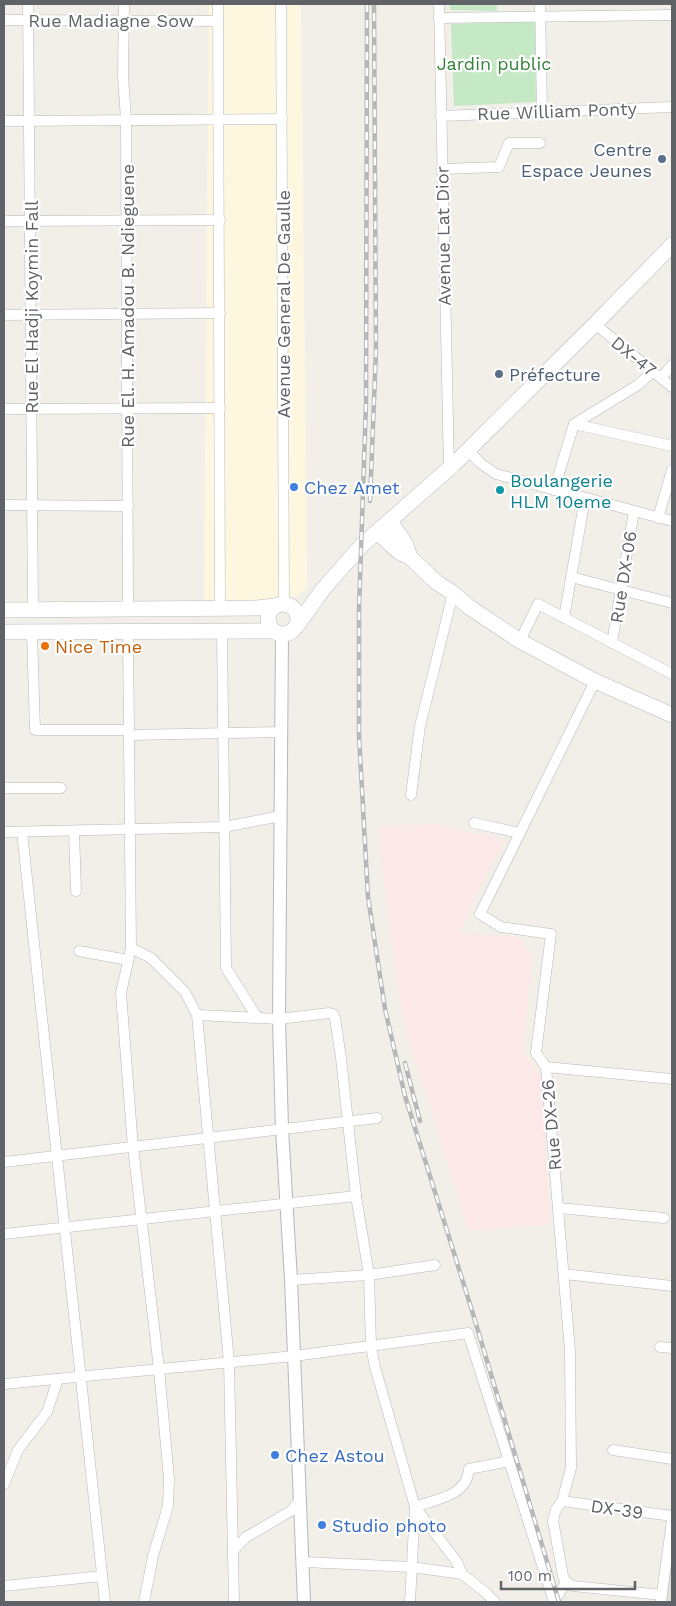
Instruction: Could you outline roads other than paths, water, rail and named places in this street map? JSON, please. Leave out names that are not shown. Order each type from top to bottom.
[{"type":"main road","points":[[4,632],[222,630],[292,632],[324,588],[362,545],[449,469],[595,324],[672,244]]},
{"type":"main road","points":[[390,521],[406,545],[410,557]]},
{"type":"main road","points":[[377,532],[399,552],[410,557],[436,582],[520,641],[595,681],[672,715]]},
{"type":"main road","points":[[278,633],[270,627],[269,614],[282,605],[324,588]]},
{"type":"main road","points":[[4,610],[257,608],[282,605],[296,611],[298,624]]},
{"type":"street","name":"Rue El Hadji Koymin Fall","points":[[28,4],[34,610]]},
{"type":"street","name":"Rue El. H. Amadou B. Ndieguene","points":[[124,4],[128,609]]},
{"type":"street","points":[[218,4],[220,120],[220,608]]},
{"type":"street","name":"Avenue General De Gaulle","points":[[281,4],[284,596],[282,605]]},
{"type":"street","name":"Avenue Lat Dior","points":[[439,4],[449,469]]},
{"type":"street","points":[[540,4],[542,112]]},
{"type":"street","points":[[439,18],[672,15]]},
{"type":"street","name":"Rue Madiagne Sow","points":[[4,20],[218,21]]},
{"type":"street","name":"Rue William Ponty","points":[[441,116],[672,107]]},
{"type":"street","points":[[4,121],[282,119]]},
{"type":"street","points":[[442,169],[499,167],[509,143],[540,143]]},
{"type":"street","points":[[4,221],[220,220]]},
{"type":"street","points":[[4,315],[220,313]]},
{"type":"street","name":"DX-47","points":[[595,324],[672,388]]},
{"type":"street","points":[[554,490],[574,424],[672,365]]},
{"type":"street","points":[[4,409],[220,408]]},
{"type":"street","points":[[574,424],[672,446]]},
{"type":"street","points":[[468,450],[480,463],[496,474],[672,521]]},
{"type":"street","points":[[658,518],[672,470]]},
{"type":"street","points":[[564,618],[585,498]]},
{"type":"street","points":[[4,505],[128,506]]},
{"type":"street","name":"Rue DX-06","points":[[612,643],[634,511]]},
{"type":"street","points":[[571,577],[672,603]]},
{"type":"street","points":[[411,795],[420,726],[453,593]]},
{"type":"street","points":[[520,641],[538,604],[672,674]]},
{"type":"street","points":[[222,630],[226,968],[257,1018]]},
{"type":"street","points":[[128,631],[131,948],[121,993],[133,1146],[159,1369],[169,1492],[168,1506],[153,1556],[144,1602]]},
{"type":"street","points":[[32,632],[35,730],[223,734],[282,732]]},
{"type":"street","points":[[278,633],[282,732],[279,1018],[282,1129],[291,1280],[304,1562],[304,1602]]},
{"type":"street","points":[[474,822],[520,833],[595,681]]},
{"type":"street","points":[[4,788],[61,788]]},
{"type":"street","points":[[4,832],[224,827],[281,816]]},
{"type":"street","points":[[74,831],[76,891]]},
{"type":"street","points":[[22,832],[105,1602]]},
{"type":"street","name":"Rue DX-26","points":[[520,833],[480,914],[501,927],[551,934],[536,1053],[546,1067],[570,1351],[572,1453],[570,1478],[562,1501],[556,1509],[552,1521],[563,1576],[566,1582]]},
{"type":"street","points":[[131,948],[151,958],[185,992],[197,1015],[229,1362],[234,1602]]},
{"type":"street","points":[[79,951],[128,960]]},
{"type":"street","points":[[197,1015],[279,1018],[333,1014],[341,1058],[356,1196],[370,1275],[371,1346],[375,1367],[414,1507],[410,1602]]},
{"type":"street","points":[[546,1067],[672,1079]]},
{"type":"street","points":[[4,1162],[377,1118]]},
{"type":"street","points":[[4,1234],[356,1196]]},
{"type":"street","points":[[559,1208],[664,1218]]},
{"type":"street","points":[[291,1280],[370,1275],[435,1265]]},
{"type":"street","points":[[564,1274],[672,1286]]},
{"type":"street","points":[[4,1384],[294,1356],[468,1333],[554,1602],[566,1582],[573,1586],[661,1599],[672,1518]]},
{"type":"street","points":[[660,1346],[672,1348]]},
{"type":"street","points":[[4,1484],[18,1450],[47,1412],[58,1379]]},
{"type":"street","points":[[613,1450],[672,1459]]},
{"type":"street","points":[[414,1507],[447,1497],[456,1492],[465,1482],[469,1469],[509,1461]]},
{"type":"street","points":[[233,1550],[246,1537],[291,1511],[300,1500]]},
{"type":"street","name":"DX-39","points":[[562,1501],[672,1518]]},
{"type":"street","points":[[414,1507],[457,1562],[462,1574],[495,1602]]},
{"type":"street","points":[[304,1562],[411,1567],[462,1574]]},
{"type":"street","points":[[4,1586],[102,1576]]},
{"type":"railway","points":[[367,4],[366,403],[359,609],[359,736],[368,897],[385,1009],[405,1096],[473,1314],[559,1602]]},
{"type":"railway","points":[[370,501],[376,350],[374,4]]},
{"type":"railway","points":[[405,1063],[420,1121]]},
{"type":"place","name":"Centre Espace Jeunes","points":[[662,159]]},
{"type":"place","name":"Préfecture","points":[[499,374]]},
{"type":"place","name":"Chez Amet","points":[[294,487]]},
{"type":"place","name":"Boulangerie HLM 10eme","points":[[500,490]]},
{"type":"place","name":"Nice Time","points":[[45,646]]},
{"type":"place","name":"Chez Astou","points":[[275,1455]]},
{"type":"place","name":"Studio photo","points":[[322,1525]]},
{"type":"park label","name":"Jardin public","points":[[494,63]]}]
